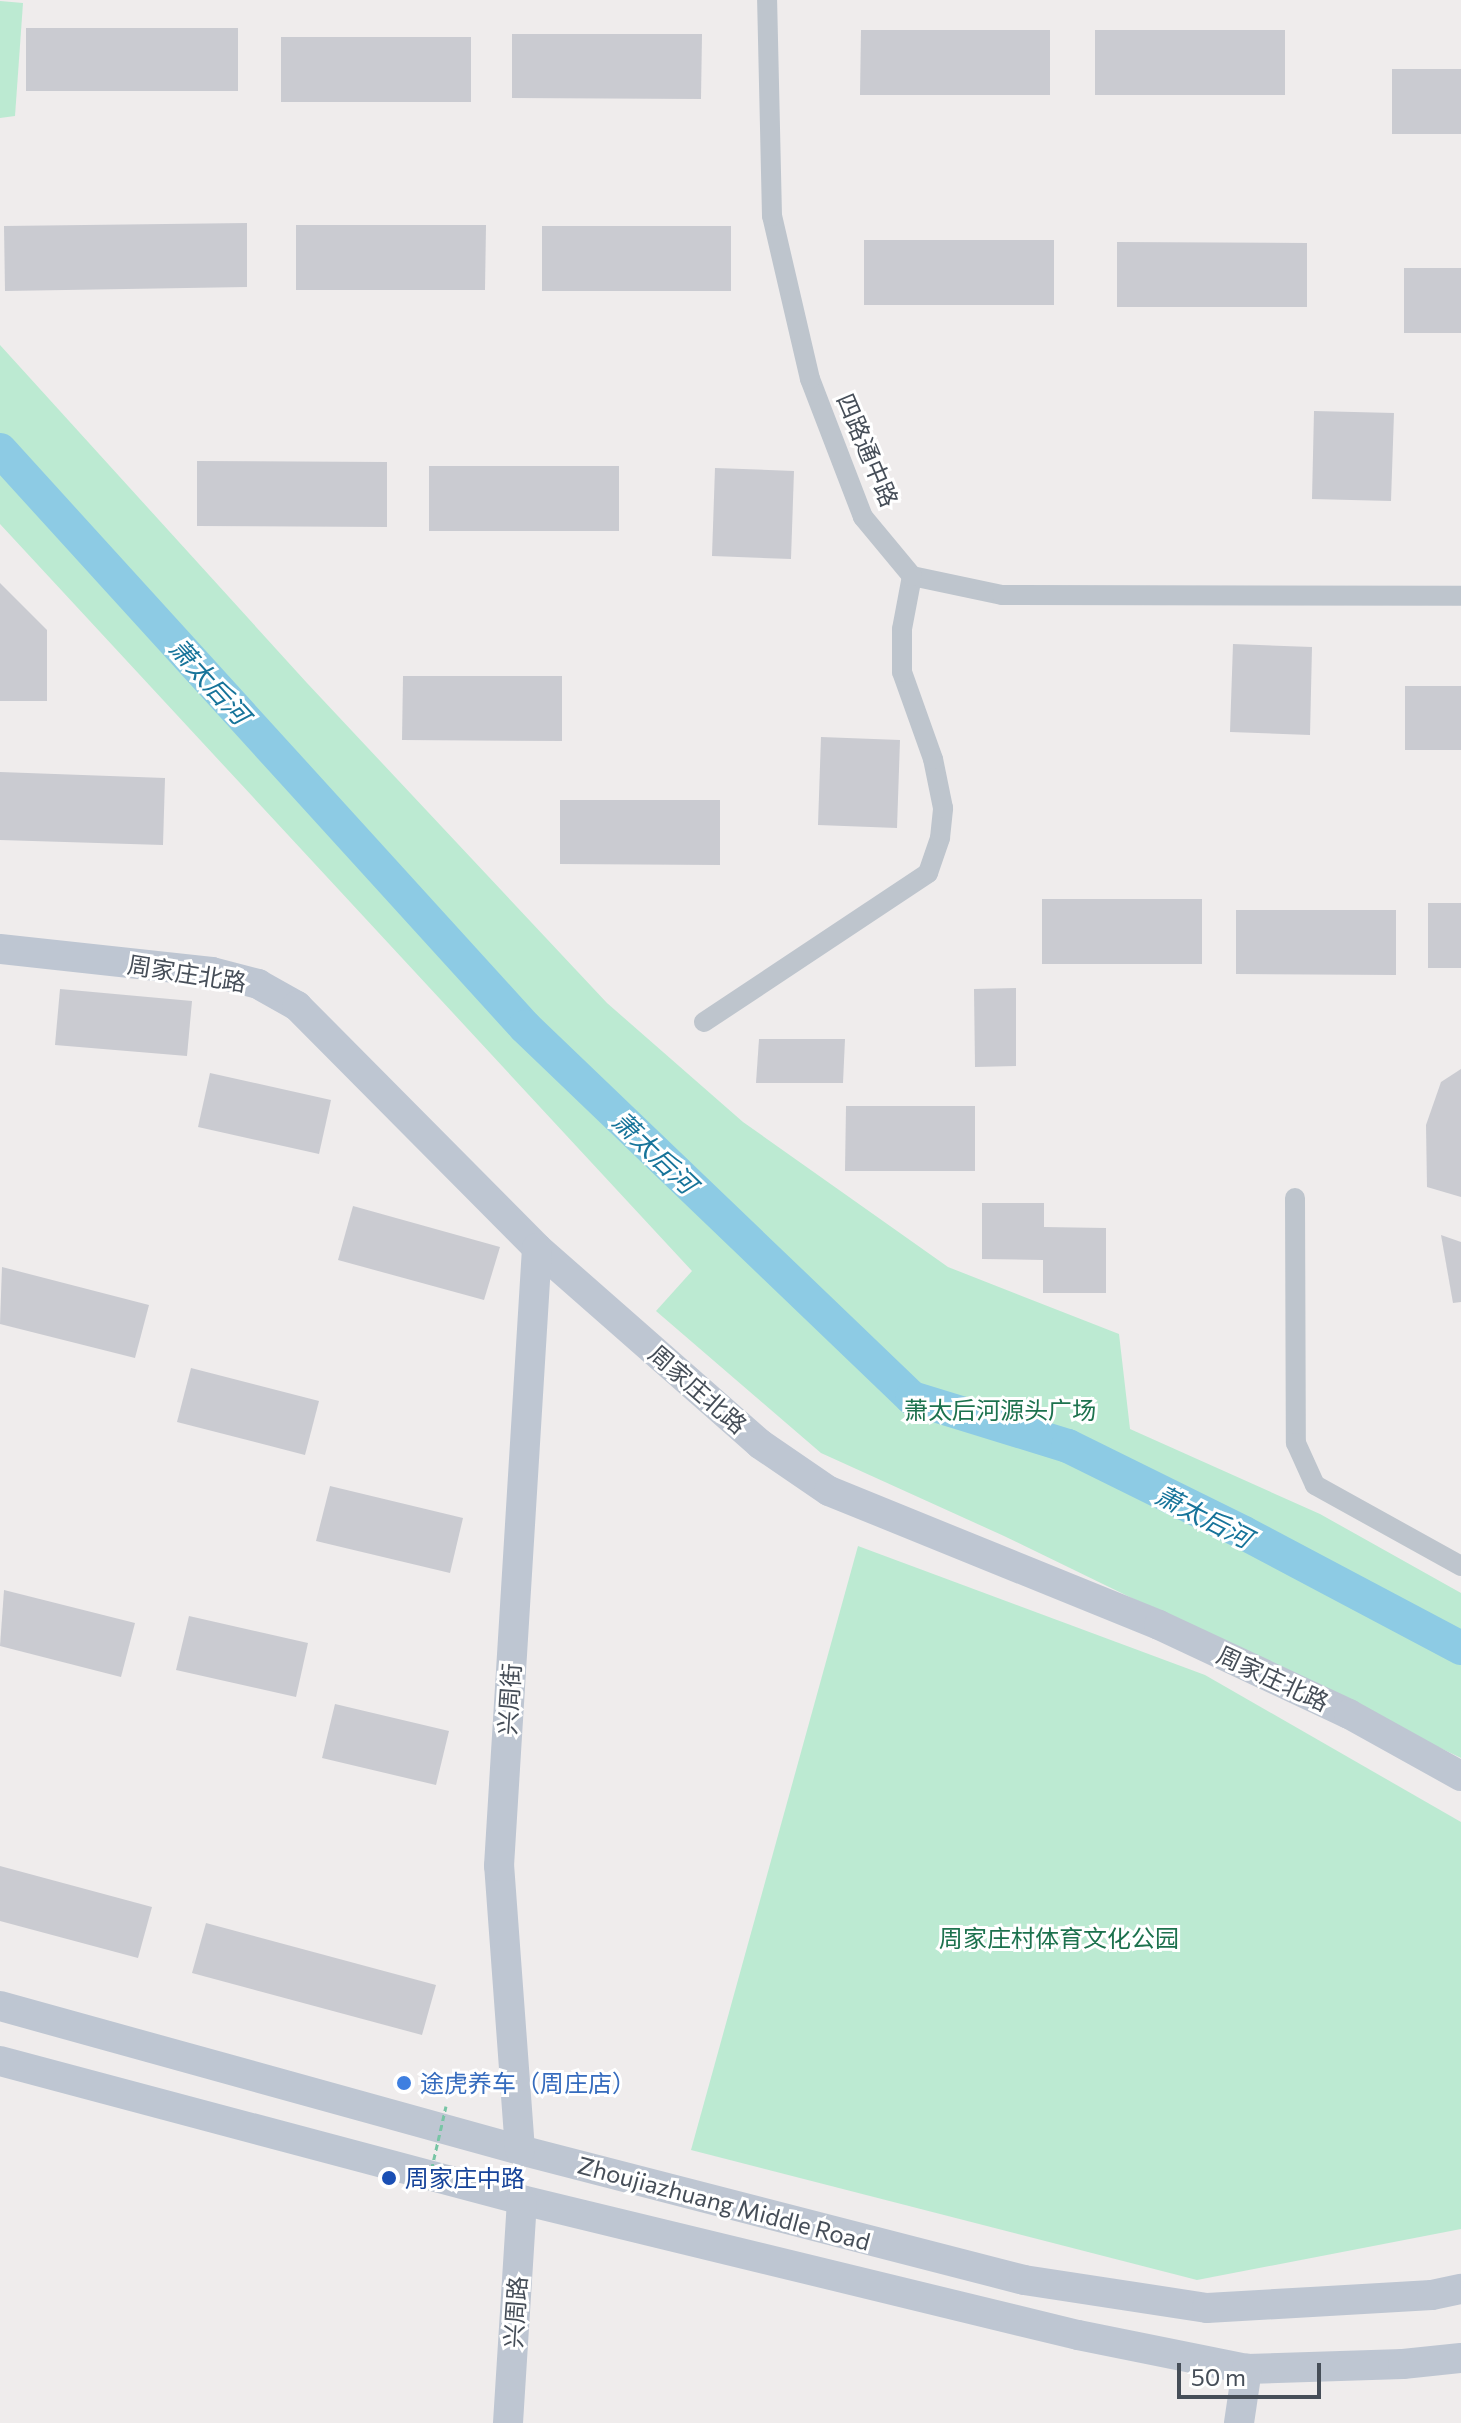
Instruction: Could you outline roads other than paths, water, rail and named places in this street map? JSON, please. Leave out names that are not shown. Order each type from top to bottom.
[{"type":"main road","name":"周家庄北路","points":[[0,949],[212,972],[258,984],[297,1006],[537,1248],[760,1444],[829,1491],[1159,1625],[1349,1714],[1461,1776]]},
{"type":"main road","name":"兴周街","points":[[520,2150],[499,1866],[537,1248]]},
{"type":"main road","name":"Zhoujiazhuang Middle Road","points":[[0,2006],[520,2150],[1024,2280],[1207,2308],[1432,2295],[1461,2289]]},
{"type":"main road","name":"Zhoujiazhuang Middle Road","points":[[0,2061],[522,2200],[1078,2335],[1247,2369],[1403,2364],[1461,2358]]},
{"type":"main road","name":"兴周路","points":[[508,2423],[522,2200]]},
{"type":"main road","points":[[1239,2423],[1247,2369]]},
{"type":"street","name":"四路通中路","points":[[767,0],[772,216],[810,379],[863,517],[912,576]]},
{"type":"street","points":[[704,1022],[928,873],[940,838],[943,808],[933,759],[902,672],[902,629],[912,576],[1002,595],[1461,596]]},
{"type":"street","points":[[1295,1198],[1296,1443],[1315,1485],[1461,1566]]},
{"type":"waterway","name":"萧太后河","points":[[0,450],[525,1027],[912,1398],[1068,1446],[1244,1533],[1461,1648]]},
{"type":"place","name":"途虎养车（周庄店）","points":[[404,2083]]},
{"type":"place","name":"周家庄中路","points":[[389,2178]]},
{"type":"park label","name":"萧太后河源头广场","points":[[1000,1410]]},
{"type":"park label","name":"周家庄村体育文化公园","points":[[1059,1938]]}]
